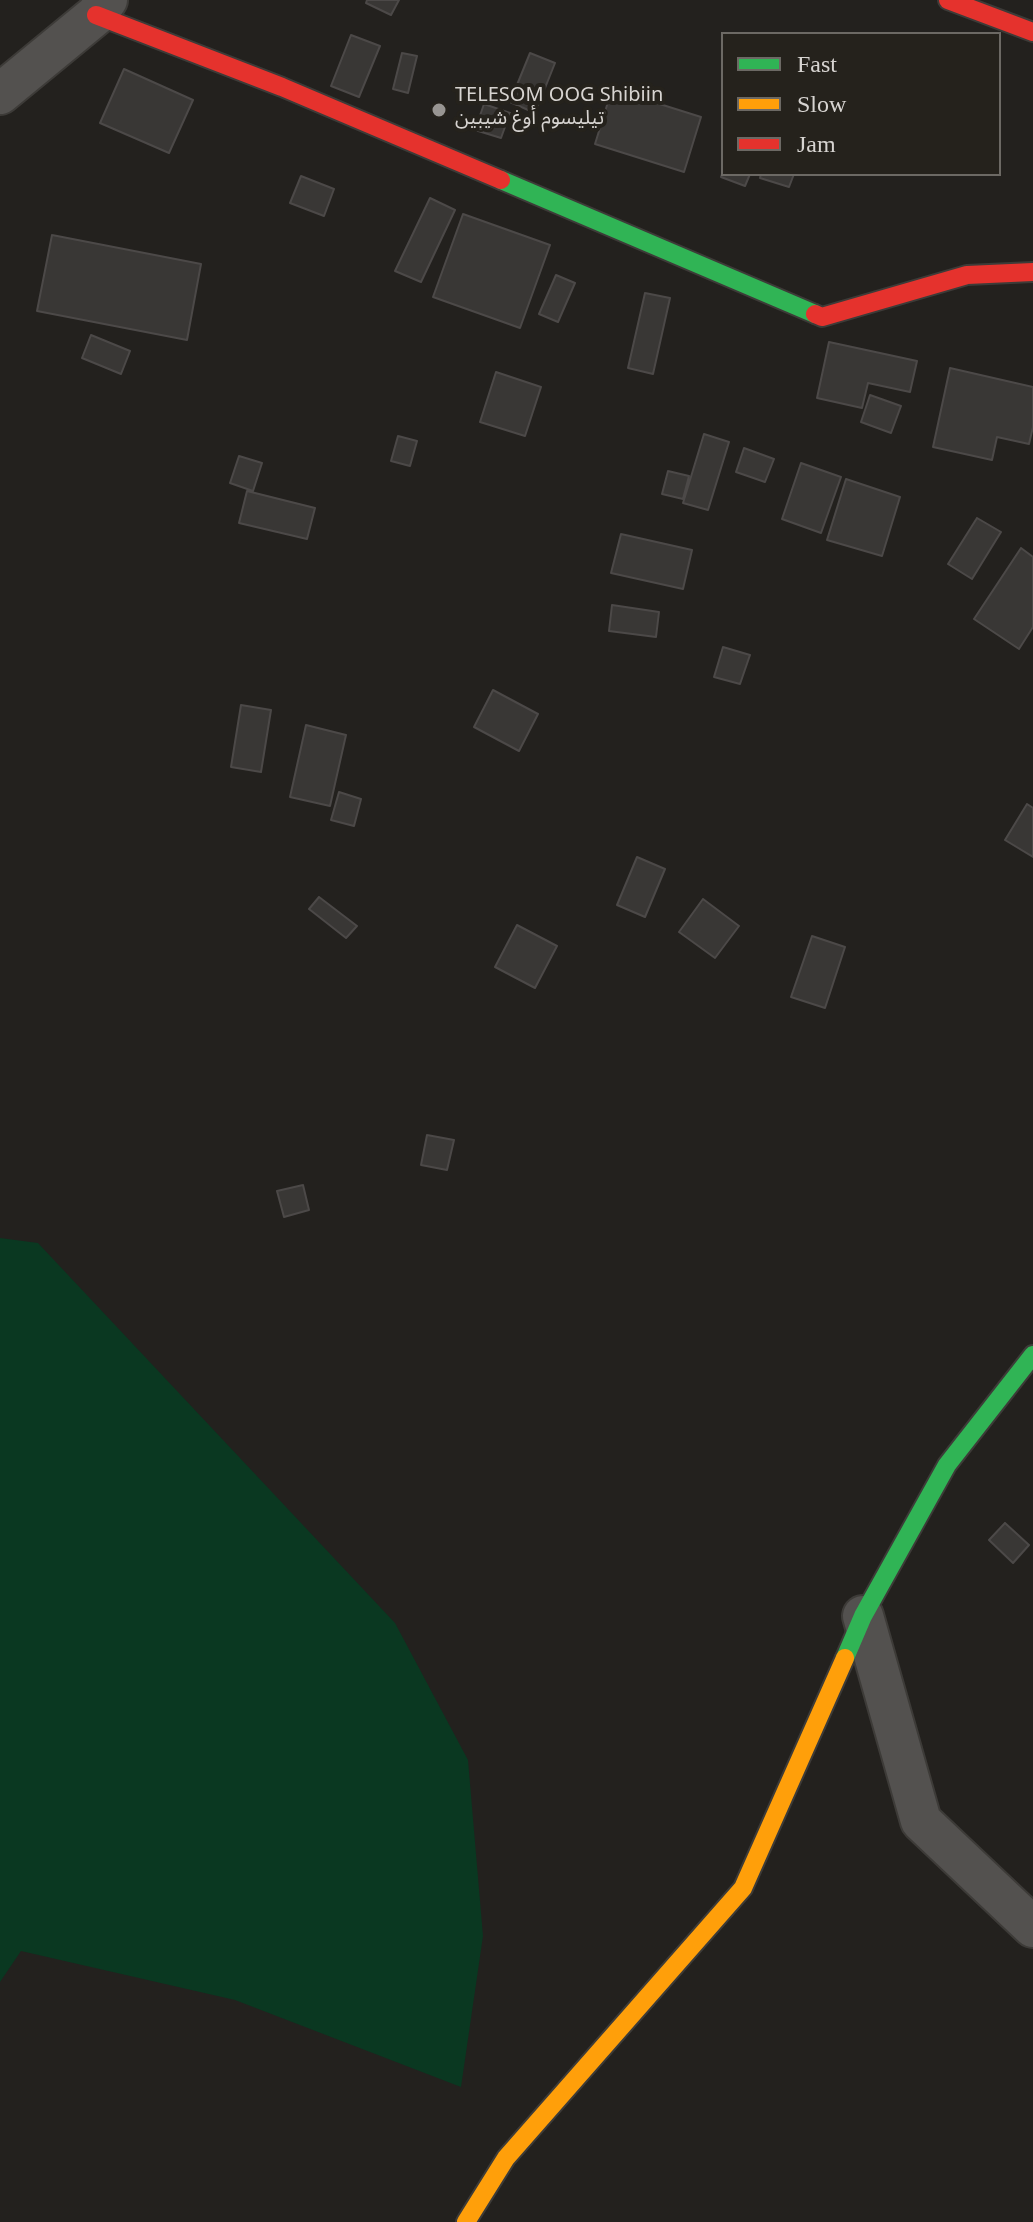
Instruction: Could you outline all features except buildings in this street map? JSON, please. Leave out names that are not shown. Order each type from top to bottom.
[{"type":"street","points":[[948,0],[1033,32]]},
{"type":"street","points":[[0,94],[101,8],[822,317],[967,275],[1033,272]]},
{"type":"street","points":[[466,2222],[506,2158],[743,1888],[863,1616],[947,1465],[1033,1355]]},
{"type":"street","points":[[863,1616],[921,1821],[1033,1927]]},
{"type":"green space","points":[[0,1238],[38,1243],[395,1623],[468,1760],[483,1936],[461,2087],[235,2000],[21,1951],[0,1982]]},
{"type":"traffic: fast","points":[[501,180],[815,314]]},
{"type":"traffic: fast","points":[[845,1658],[863,1616],[947,1465],[1033,1355]]},
{"type":"traffic: slow","points":[[466,2222],[506,2158],[743,1888],[845,1658]]},
{"type":"traffic: jam","points":[[948,0],[1033,32]]},
{"type":"traffic: jam","points":[[96,15],[282,87],[501,180]]},
{"type":"traffic: jam","points":[[815,314],[822,317],[967,275],[1033,272]]},
{"type":"place","name":"TELESOM OOG Shibiin تيليسوم أوغ شيبين","points":[[439,110]]}]
